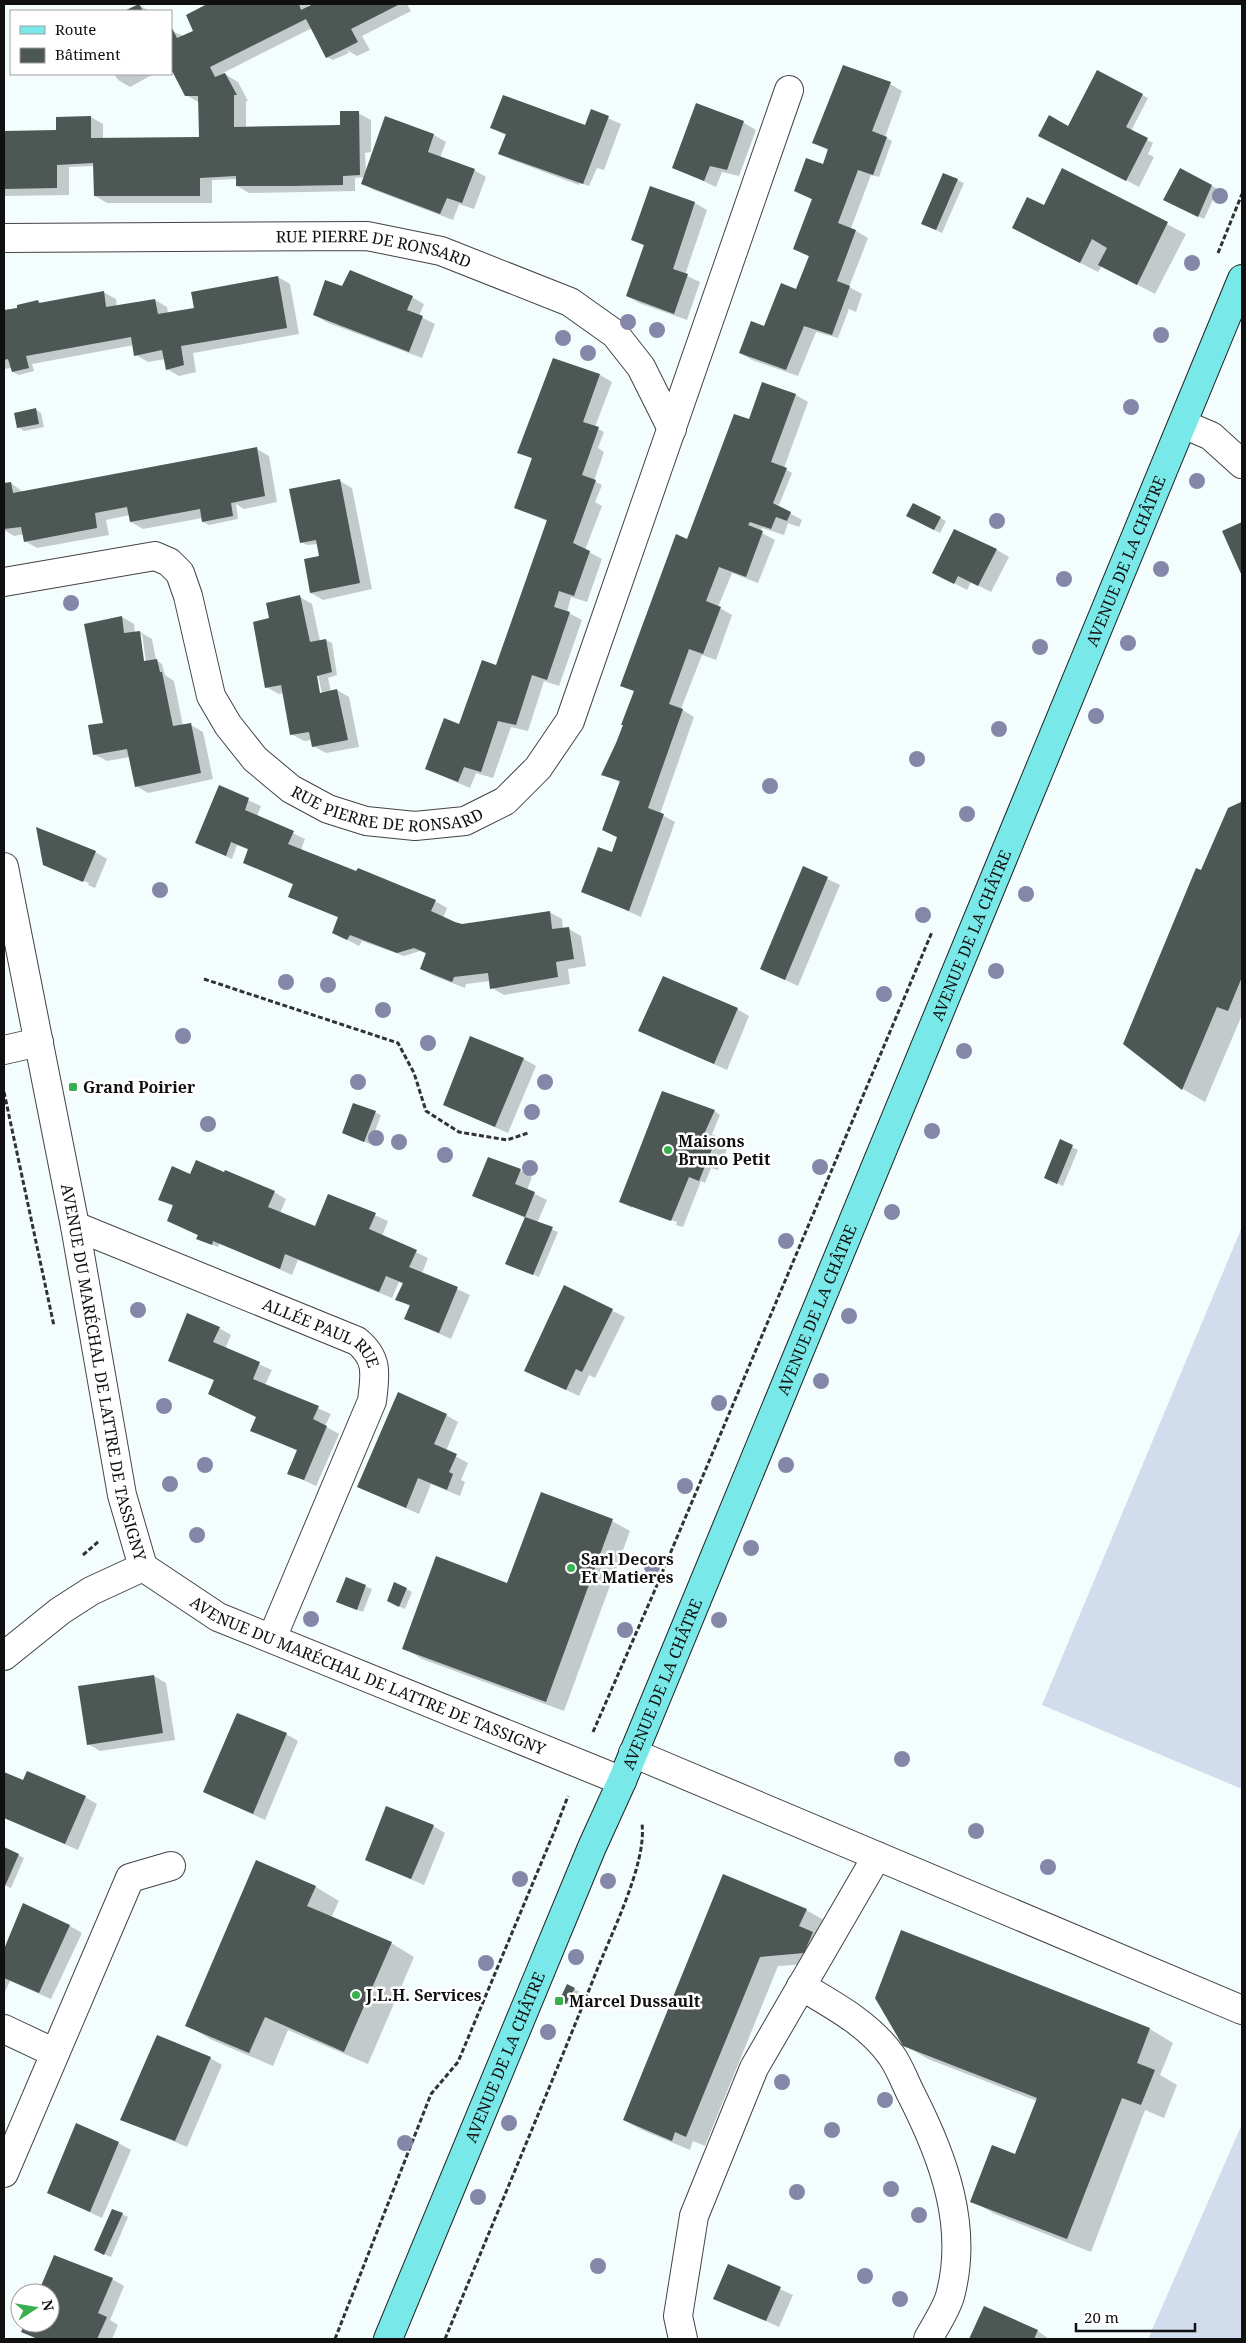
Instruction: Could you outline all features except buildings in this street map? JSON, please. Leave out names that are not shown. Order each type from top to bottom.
[{"type":"main road","name":"AVENUE DE LA CHÂTRE","points":[[388,2339],[592,1847],[622,1781],[1242,279]]},
{"type":"street","name":"RUE PIERRE DE RONSARD","points":[[4,582],[155,556],[169,562],[180,573],[188,596],[211,696],[228,725],[255,758],[292,789],[328,809],[366,821],[414,826],[465,821],[505,801],[538,768],[570,721],[789,90]]},
{"type":"street","name":"RUE PIERRE DE RONSARD","points":[[4,238],[367,236],[441,251],[570,302],[615,334],[641,367],[672,429]]},
{"type":"street","points":[[1183,424],[1211,436],[1242,464]]},
{"type":"street","name":"AVENUE DU MARÉCHAL DE LATTRE DE TASSIGNY","points":[[4,868],[75,1226],[122,1495],[143,1567],[218,1617],[622,1781]]},
{"type":"street","points":[[4,1050],[39,1042]]},
{"type":"street","name":"ALLÉE PAUL RUE","points":[[75,1226],[357,1341],[369,1351],[375,1375],[372,1401],[272,1638]]},
{"type":"street","points":[[4,1656],[60,1611],[91,1591],[143,1567]]},
{"type":"street","points":[[633,1753],[1242,2010]]},
{"type":"street","points":[[683,2339],[678,2316],[694,2216],[754,2068],[877,1856]]},
{"type":"street","points":[[4,2173],[130,1878],[171,1866]]},
{"type":"street","points":[[801,1986],[855,2019],[891,2055],[920,2112],[943,2166],[956,2220],[957,2259],[950,2297],[928,2339]]},
{"type":"street","points":[[4,2029],[55,2052]]},
{"type":"path","points":[[1216,258],[1242,194]]},
{"type":"path","points":[[335,2339],[431,2094],[458,2062],[556,1830],[579,1763],[654,1592],[932,931]]},
{"type":"path","points":[[204,979],[398,1043],[414,1073],[426,1111],[459,1132],[507,1140],[528,1133]]},
{"type":"path","points":[[4,1092],[56,1335]]},
{"type":"path","points":[[78,1558],[101,1540]]},
{"type":"path","points":[[445,2339],[629,1889],[642,1844],[642,1819]]},
{"type":"shaded area","points":[[1242,1227],[1242,1789],[1042,1705]]},
{"type":"shaded area","points":[[1242,2124],[1242,2339],[1148,2339]]},
{"type":"place","name":"Grand Poirier","points":[[73,1087]]},
{"type":"place","name":"Maisons Bruno Petit","points":[[668,1150]]},
{"type":"place","name":"Sarl Decors Et Matieres","points":[[571,1568]]},
{"type":"place","name":"J.L.H. Services","points":[[356,1995]]},
{"type":"place","name":"Marcel Dussault","points":[[559,2001]]}]
